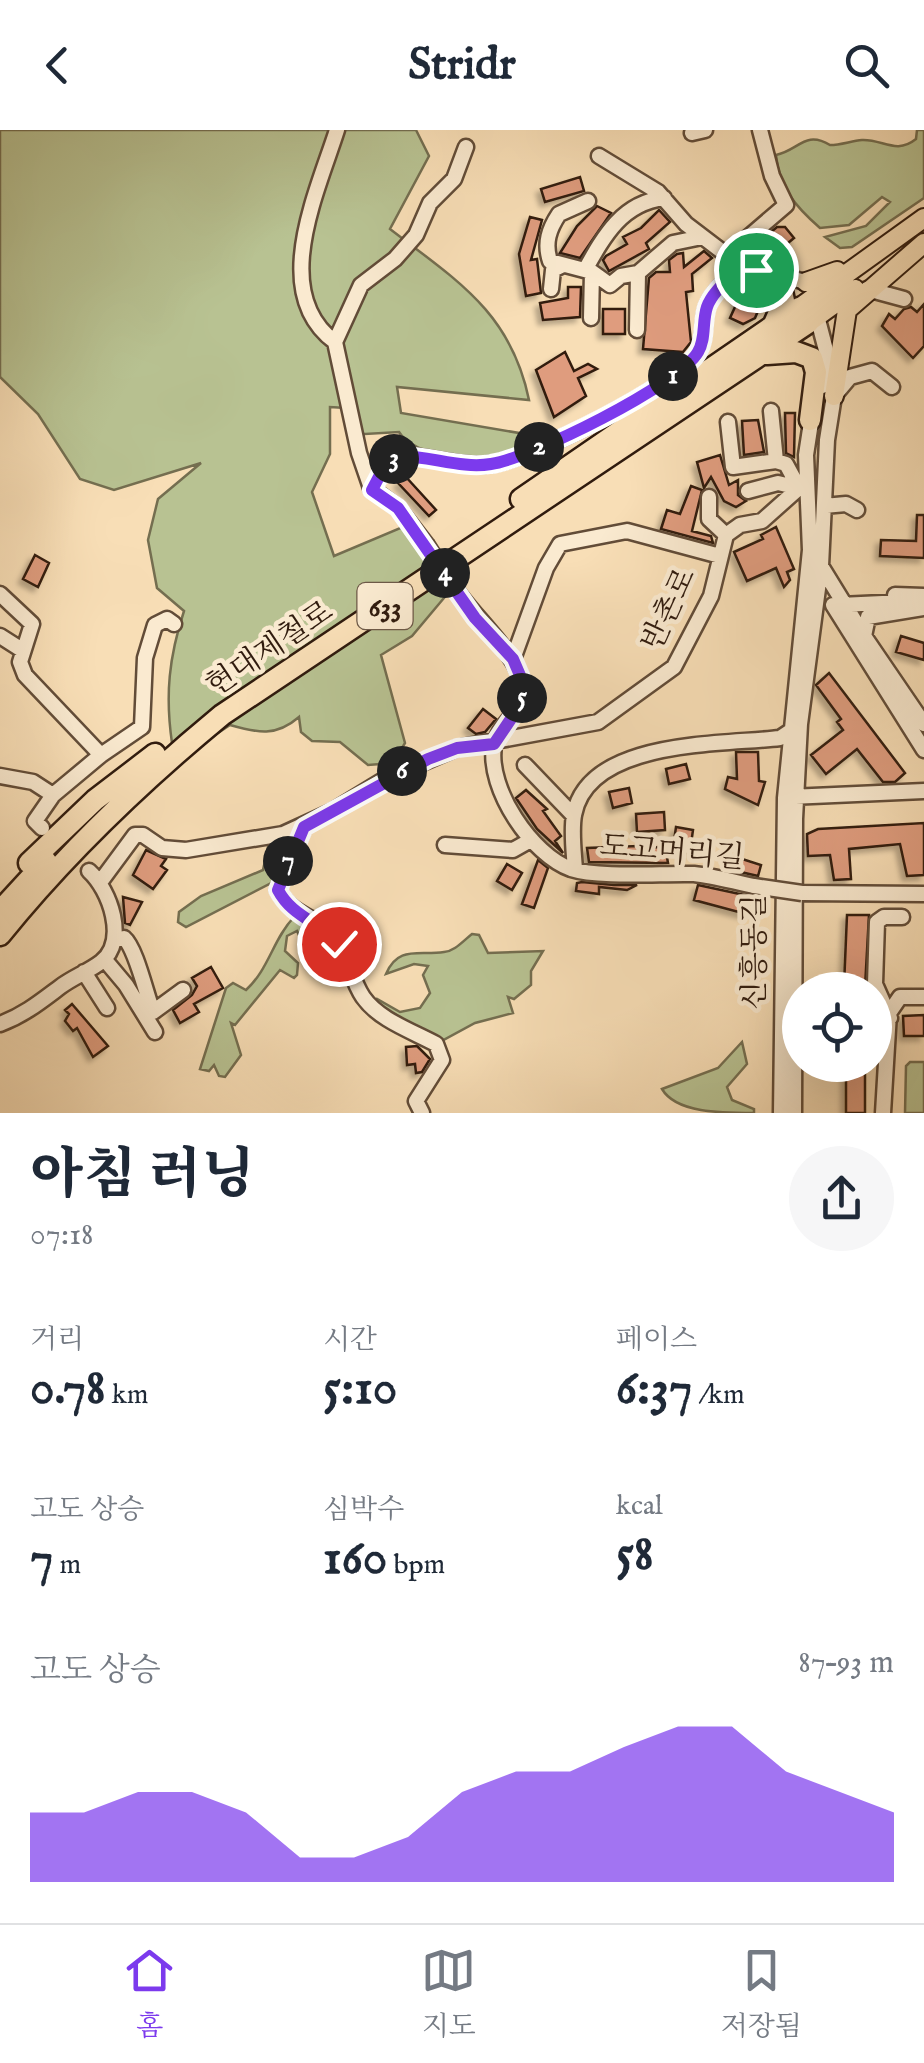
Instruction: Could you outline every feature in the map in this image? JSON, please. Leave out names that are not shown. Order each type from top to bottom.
[{"type":"highway","points":[[773,326],[784,301],[779,276]]},
{"type":"highway","name":"현대제철로","points":[[0,911],[156,754],[229,698],[430,551],[811,305]]},
{"type":"highway","name":"현대제철로","points":[[0,935],[67,856],[180,750],[268,684],[760,356],[811,305]]},
{"type":"highway","points":[[760,356],[796,352],[812,358],[816,372],[810,420]]},
{"type":"highway","points":[[0,951],[180,750]]},
{"type":"highway","points":[[0,892],[96,800],[156,754]]},
{"type":"main road","name":"633","points":[[811,305],[924,215]]},
{"type":"main road","name":"633","points":[[811,305],[924,241]]},
{"type":"main road","points":[[834,396],[847,310],[924,241]]},
{"type":"street","points":[[335,342],[316,328],[303,283],[302,239],[337,130]]},
{"type":"street","points":[[741,266],[737,248],[786,205],[772,176],[760,130]]},
{"type":"street","points":[[445,845],[513,850],[529,841],[514,816],[496,769],[494,744],[521,704],[522,680],[513,659],[475,618],[398,508],[372,490],[358,453],[335,342],[361,284],[395,259],[416,235],[430,203],[454,178],[466,147]]},
{"type":"street","points":[[598,156],[664,198],[702,237],[741,266],[779,276],[811,305],[825,335],[827,365],[810,420],[809,603],[790,798],[794,1113]]},
{"type":"street","points":[[591,318],[588,271],[606,233],[632,207],[664,198]]},
{"type":"street","points":[[588,202],[559,214],[552,225],[547,252],[550,261],[588,271],[610,285],[621,276],[638,273],[673,242],[702,237]]},
{"type":"street","points":[[551,289],[553,270],[563,265]]},
{"type":"street","points":[[372,490],[382,471],[400,456],[425,456],[472,466],[519,458],[668,380],[700,350],[708,303],[741,266]]},
{"type":"street","points":[[638,273],[638,330]]},
{"type":"street","points":[[866,290],[878,289],[904,300]]},
{"type":"street","points":[[811,305],[834,356],[818,459],[824,500]]},
{"type":"street","points":[[809,603],[821,566],[834,396],[842,384],[861,371],[872,371],[892,387]]},
{"type":"street","points":[[771,412],[776,461]]},
{"type":"street","points":[[728,422],[734,467],[776,461],[794,472],[798,488]]},
{"type":"street","points":[[748,491],[778,483],[798,488]]},
{"type":"street","points":[[709,496],[709,519],[726,535],[740,525],[762,522],[798,488]]},
{"type":"street","points":[[824,500],[857,510]]},
{"type":"street","name":"반촌로","points":[[513,659],[546,568],[560,544],[627,531],[720,556]]},
{"type":"street","name":"반촌로","points":[[494,744],[598,722],[663,678],[707,605],[726,535]]},
{"type":"street","points":[[821,566],[924,750]]},
{"type":"street","points":[[0,594],[32,624],[22,650],[24,675],[101,755]]},
{"type":"street","points":[[809,603],[924,596]]},
{"type":"street","points":[[838,602],[924,606]]},
{"type":"street","points":[[838,602],[924,724]]},
{"type":"street","name":"신흥동길","points":[[781,1113],[790,732],[809,603]]},
{"type":"street","points":[[864,636],[868,617],[924,606]]},
{"type":"street","points":[[42,828],[35,820],[54,795],[142,727],[145,658],[152,633],[160,621],[174,624]]},
{"type":"street","points":[[0,636],[22,650]]},
{"type":"street","points":[[575,870],[574,816],[586,788],[633,755],[780,738],[790,732]]},
{"type":"street","points":[[0,1024],[24,1015],[104,960],[115,940],[111,908],[95,876],[135,835],[143,835],[162,848],[186,850],[304,827],[428,759],[457,748],[494,744]]},
{"type":"street","points":[[525,765],[574,816]]},
{"type":"street","points":[[0,776],[33,782],[54,795]]},
{"type":"street","points":[[790,798],[924,791]]},
{"type":"street","points":[[304,827],[278,890],[292,911],[324,927],[339,944],[366,1001],[381,1014],[436,1044],[442,1060],[419,1093],[416,1101],[422,1113]]},
{"type":"street","name":"도고머리길","points":[[529,841],[550,858],[575,870],[697,874],[802,894],[924,894]]},
{"type":"street","points":[[898,1004],[880,989],[879,933],[884,922],[902,919]]},
{"type":"street","points":[[115,940],[124,938],[132,944],[140,982],[153,1012],[183,990]]},
{"type":"street","points":[[104,960],[126,984],[155,1032]]},
{"type":"street","points":[[84,972],[107,1008]]},
{"type":"street","points":[[898,1004],[924,999]]},
{"type":"street","points":[[885,1113],[898,1004]]},
{"type":"street","points":[[130,1028],[142,1013]]},
{"type":"green space","points":[[0,130],[416,130],[429,156],[390,229],[458,282],[495,321],[521,369],[529,400],[397,387],[401,413],[531,435],[508,453],[494,458],[447,457],[418,447],[399,432],[348,435],[346,408],[330,407],[330,454],[312,492],[334,556],[405,526],[449,592],[412,636],[381,655],[405,743],[393,763],[368,765],[340,742],[312,741],[301,732],[299,717],[266,732],[230,725],[194,749],[172,743],[170,676],[184,611],[157,588],[148,540],[158,499],[201,463],[114,490],[80,479],[38,414],[0,377]]},
{"type":"green space","points":[[917,130],[924,130],[924,198],[852,247],[840,248],[825,237],[866,226],[890,202],[882,197],[849,225],[820,228],[796,204],[781,177],[776,155],[808,140],[830,145],[870,140],[902,146],[916,139]]},
{"type":"green space","points":[[291,837],[293,846],[273,882],[186,927],[178,922],[179,912],[201,896],[263,870],[269,842]]},
{"type":"green space","points":[[294,917],[313,929],[305,948],[297,931],[287,936],[285,951],[298,963],[297,975],[294,978],[280,970],[235,1025],[231,1023],[241,1055],[225,1077],[219,1076],[214,1065],[209,1071],[200,1069],[226,988],[233,983],[246,990]]},
{"type":"green space","points":[[472,934],[479,935],[488,953],[543,951],[531,971],[531,985],[514,999],[508,997],[513,1013],[475,1023],[436,1044],[372,1007],[377,999],[400,1012],[420,1008],[430,993],[423,975],[428,966],[414,964],[386,974],[391,965],[403,955],[448,951]]},
{"type":"green space","points":[[742,1042],[747,1064],[727,1087],[732,1100],[754,1109],[754,1113],[689,1107],[662,1089],[718,1068]]},
{"type":"green space","points":[[910,1062],[924,1062],[924,1113],[905,1113],[906,1066]]},
{"type":"building","points":[[580,177],[584,191],[545,202],[541,189]]},
{"type":"building","points":[[597,206],[611,213],[580,258],[560,253],[577,226]]},
{"type":"building","points":[[659,210],[670,222],[646,243],[649,249],[609,271],[603,260],[606,256],[627,244],[623,237],[641,228]]},
{"type":"building","points":[[530,217],[542,220],[531,260],[537,259],[541,293],[526,296],[519,254]]},
{"type":"building","points":[[777,227],[785,227],[794,238],[771,257],[759,242]]},
{"type":"building","points":[[704,251],[712,258],[692,274],[693,291],[686,292],[691,342],[683,352],[643,349],[649,278],[656,272],[670,272],[669,260],[677,254],[683,253],[684,267]]},
{"type":"building","points":[[568,287],[581,287],[580,317],[543,320],[540,303],[568,298]]},
{"type":"building","points":[[740,296],[760,306],[755,318],[743,324],[730,318]]},
{"type":"building","points":[[924,304],[924,346],[913,358],[882,326],[889,314],[895,319],[904,309],[911,307],[917,312]]},
{"type":"building","points":[[603,309],[625,309],[625,334],[603,334]]},
{"type":"building","points":[[565,352],[574,371],[588,364],[597,369],[578,378],[586,396],[554,417],[536,370]]},
{"type":"building","points":[[785,413],[795,413],[794,457],[786,453]]},
{"type":"building","points":[[758,420],[764,452],[744,455],[742,421]]},
{"type":"building","points":[[720,455],[729,485],[738,480],[738,495],[746,501],[736,507],[724,501],[711,477],[704,488],[697,462]]},
{"type":"building","points":[[406,477],[436,510],[429,516],[398,483]]},
{"type":"building","points":[[691,486],[702,490],[692,531],[711,536],[713,543],[661,529],[667,510],[680,514]]},
{"type":"building","points":[[917,515],[924,515],[924,558],[880,556],[881,540],[916,541]]},
{"type":"building","points":[[776,527],[794,569],[787,572],[790,580],[784,587],[776,568],[747,581],[734,552],[763,539],[761,535]]},
{"type":"building","points":[[35,555],[49,563],[38,587],[23,579]]},
{"type":"building","points":[[901,636],[924,643],[924,660],[896,652]]},
{"type":"building","points":[[829,673],[905,773],[895,782],[883,782],[857,749],[826,774],[811,755],[843,730],[837,722],[841,719],[816,685]]},
{"type":"building","points":[[483,709],[496,719],[485,732],[476,734],[468,728]]},
{"type":"building","points":[[736,752],[758,752],[759,781],[765,782],[758,805],[725,789],[728,777],[737,779]]},
{"type":"building","points":[[686,764],[690,779],[669,784],[666,769]]},
{"type":"building","points":[[629,788],[632,803],[613,808],[609,792]]},
{"type":"building","points":[[526,790],[547,809],[543,811],[561,836],[555,841],[563,853],[537,829],[516,798]]},
{"type":"building","points":[[664,812],[665,830],[637,832],[636,814]]},
{"type":"building","points":[[924,823],[924,875],[907,876],[900,844],[849,849],[851,879],[834,880],[830,855],[808,856],[807,834],[818,829]]},
{"type":"building","points":[[676,827],[693,830],[690,851],[673,848]]},
{"type":"building","points":[[638,846],[638,850],[665,846],[668,863],[589,862],[587,848]]},
{"type":"building","points":[[146,850],[166,859],[161,866],[167,870],[153,889],[133,875]]},
{"type":"building","points":[[736,857],[761,865],[758,876],[732,870]]},
{"type":"building","points":[[538,860],[548,868],[534,908],[522,904]]},
{"type":"building","points":[[507,864],[522,873],[512,890],[497,881]]},
{"type":"building","points":[[577,883],[637,885],[627,890],[599,887],[599,894],[576,891]]},
{"type":"building","points":[[698,885],[749,896],[746,914],[694,900]]},
{"type":"building","points":[[123,897],[142,902],[130,925],[125,923]]},
{"type":"building","points":[[847,915],[869,915],[866,972],[845,972]]},
{"type":"building","points":[[211,967],[223,988],[194,1004],[199,1012],[180,1023],[173,1010],[192,995],[197,986],[192,978]]},
{"type":"building","points":[[72,1004],[108,1046],[93,1057],[77,1028],[73,1031],[65,1021],[69,1014],[65,1010]]},
{"type":"building","points":[[924,1015],[924,1036],[904,1036],[903,1016]]},
{"type":"building","points":[[417,1046],[430,1059],[422,1072],[416,1073],[415,1064],[407,1065],[406,1047]]},
{"type":"building","points":[[846,1082],[865,1082],[865,1113],[846,1113]]},
{"type":"route","points":[[339,944],[324,927],[292,911],[278,890],[304,827],[385,779],[428,759],[457,748],[494,744],[515,715],[523,692],[513,659],[475,618],[398,508],[372,490],[382,471],[400,456],[425,456],[472,466],[519,458],[609,413],[668,380],[688,364],[700,350],[708,303],[741,266],[756,270]]}]
